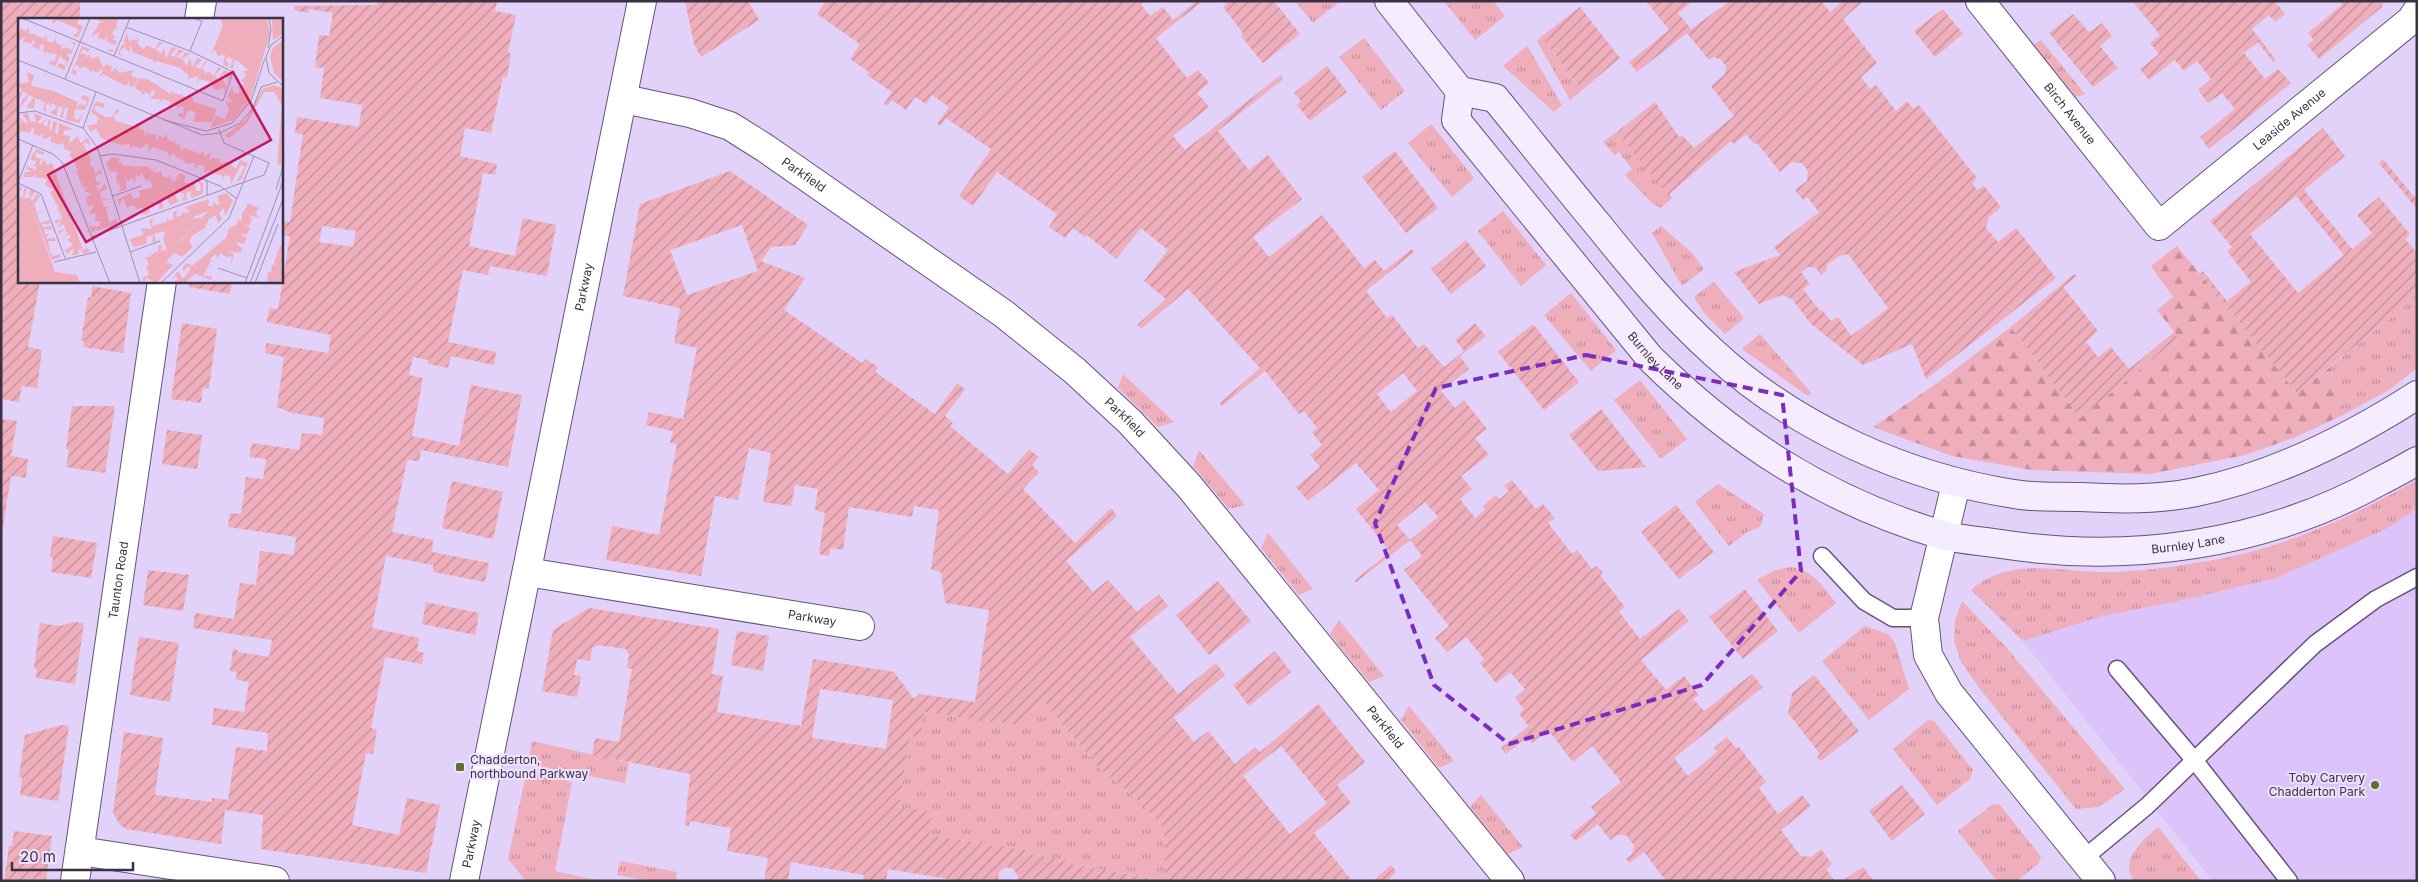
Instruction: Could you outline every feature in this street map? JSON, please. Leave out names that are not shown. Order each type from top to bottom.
[{"type":"street","points":[[199,18],[202,1]]},
{"type":"street","name":"Parkway","points":[[464,881],[624,99],[642,1]]},
{"type":"street","points":[[1389,1],[1460,91],[1495,98],[1660,302],[1715,354],[1766,395],[1827,432],[1918,471],[1956,484],[2027,495],[2127,499],[2194,492],[2256,476],[2299,459],[2417,395]]},
{"type":"street","name":"Birch Avenue","points":[[1980,1],[2159,226]]},
{"type":"street","name":"Leaside Avenue","points":[[2159,226],[2411,20],[2417,11]]},
{"type":"street","name":"Burnley Lane","points":[[1460,91],[1456,120],[1638,344],[1685,393],[1754,447],[1808,479],[1873,511],[1944,536],[2042,550],[2117,552],[2207,544],[2286,524],[2352,497],[2417,460]]},
{"type":"street","name":"Parkfield","points":[[624,99],[690,113],[730,126],[765,148],[1004,314],[1075,371],[1130,422],[1189,486],[1510,881]]},
{"type":"street","name":"Taunton Road","points":[[75,881],[162,282]]},
{"type":"street","points":[[1956,484],[1924,618],[1928,655],[1949,693],[2101,881]]},
{"type":"street","name":"Parkway","points":[[527,572],[860,626]]},
{"type":"street","points":[[80,851],[275,881]]},
{"type":"lane","points":[[1822,556],[1864,601],[1893,618],[1924,618]]},
{"type":"lane","points":[[2083,859],[2147,806],[2315,644],[2376,599],[2417,577]]},
{"type":"lane","points":[[2118,668],[2195,761],[2289,881]]},
{"type":"highlighted area","points":[[1586,355],[1782,395],[1801,571],[1702,685],[1509,744],[1434,685],[1375,523],[1436,388]]},
{"type":"shaded area","points":[[2417,508],[2417,881],[2213,881],[2023,641],[2102,616],[2174,602],[2276,578],[2388,528]]},
{"type":"green space","points":[[1,1],[80,1],[80,18],[18,18],[18,282],[40,282],[28,347],[42,350],[37,388],[22,386],[19,402],[1,399]]},
{"type":"green space","points":[[377,1],[497,1],[495,11],[516,15],[508,52],[511,54],[507,77],[503,77],[491,133],[465,128],[460,156],[497,164],[495,175],[483,173],[469,246],[515,256],[523,218],[556,225],[547,276],[490,266],[488,275],[463,270],[448,342],[496,352],[494,365],[451,356],[448,368],[428,364],[428,360],[413,357],[409,375],[423,378],[412,436],[459,446],[471,385],[522,395],[508,467],[421,450],[419,461],[407,460],[392,532],[433,540],[432,552],[489,563],[485,582],[433,572],[433,565],[386,556],[372,628],[419,638],[417,651],[424,653],[422,664],[385,657],[371,728],[377,730],[373,754],[366,753],[352,825],[399,835],[407,798],[440,805],[426,873],[261,849],[263,815],[225,810],[221,844],[127,829],[120,825],[113,813],[124,732],[163,738],[155,795],[212,802],[212,798],[228,800],[236,747],[267,751],[268,733],[212,725],[214,708],[244,712],[249,682],[236,680],[237,672],[230,671],[233,649],[238,652],[269,657],[272,640],[193,628],[195,613],[234,619],[240,583],[256,585],[260,551],[294,555],[296,537],[228,527],[230,513],[241,514],[246,477],[263,479],[266,459],[249,457],[252,443],[299,450],[302,433],[322,435],[324,418],[292,413],[277,407],[284,357],[265,353],[266,343],[328,353],[331,335],[267,322],[269,308],[278,309],[290,236],[282,235],[282,221],[290,222],[303,134],[295,133],[297,117],[359,127],[362,105],[320,98],[324,68],[315,67],[319,35],[329,36],[333,13],[309,9],[308,13],[294,10],[295,6],[377,5]],"holes":[[[322,226],[356,231],[353,247],[319,242]]]},
{"type":"green space","points":[[685,1],[748,1],[759,20],[701,57],[694,44]]},
{"type":"green space","points":[[826,1],[1144,1],[1141,5],[1150,16],[1163,7],[1173,20],[1197,1],[1203,1],[1156,38],[1187,78],[1198,70],[1209,83],[1197,93],[1209,107],[1173,136],[1185,150],[1281,75],[1283,79],[1218,131],[1249,170],[1268,155],[1302,199],[1253,237],[1269,257],[1322,215],[1364,268],[1375,260],[1384,271],[1412,249],[1414,252],[1366,291],[1387,318],[1392,315],[1418,348],[1424,344],[1444,367],[1464,351],[1455,340],[1475,323],[1486,336],[1460,356],[1469,369],[1441,391],[1455,408],[1464,400],[1487,429],[1475,438],[1489,455],[1461,476],[1472,489],[1460,499],[1475,518],[1485,510],[1483,506],[1496,495],[1500,499],[1509,491],[1504,486],[1512,480],[1536,509],[1543,504],[1555,518],[1548,523],[1572,554],[1577,550],[1592,569],[1597,566],[1603,572],[1600,575],[1625,607],[1619,612],[1640,639],[1679,609],[1689,621],[1641,660],[1666,690],[1684,676],[1699,695],[1693,699],[1704,711],[1752,674],[1763,687],[1674,758],[1688,776],[1717,752],[1714,748],[1727,737],[1736,748],[1739,747],[1766,782],[1759,788],[1778,814],[1802,795],[1811,806],[1781,830],[1801,856],[1811,857],[1821,849],[1832,864],[1826,869],[1835,881],[1666,881],[1644,852],[1630,863],[1626,859],[1632,854],[1634,845],[1626,835],[1617,835],[1610,840],[1598,824],[1576,841],[1570,835],[1596,814],[1591,807],[1621,782],[1592,746],[1573,762],[1548,730],[1532,743],[1527,737],[1506,754],[1501,748],[1529,726],[1519,714],[1524,709],[1515,698],[1525,689],[1510,672],[1496,683],[1480,663],[1484,659],[1466,637],[1447,652],[1435,638],[1449,626],[1404,570],[1422,556],[1410,540],[1355,583],[1355,580],[1390,552],[1356,509],[1379,490],[1356,463],[1308,501],[1296,487],[1320,467],[1310,455],[1322,445],[1312,432],[1317,428],[1304,411],[1299,414],[1265,371],[1222,406],[1220,403],[1260,368],[1188,289],[1141,329],[1137,325],[1166,299],[1144,281],[1168,250],[1141,228],[1116,259],[1087,235],[1085,237],[1073,228],[1065,238],[1049,227],[1057,214],[997,172],[973,206],[959,196],[991,149],[946,118],[941,126],[937,124],[949,107],[932,95],[926,104],[915,97],[906,110],[892,100],[887,106],[884,104],[892,92],[867,75],[869,72],[850,59],[860,44],[817,14]],"holes":[[[1403,373],[1417,391],[1391,412],[1377,394]],[[1425,502],[1438,517],[1410,540],[1397,525]]]},
{"type":"green space","points":[[1230,1],[1274,1],[1300,34],[1263,63],[1241,36],[1243,33],[1223,7]]},
{"type":"green space","points":[[1295,1],[1338,1],[1339,2],[1313,23]]},
{"type":"green space","points":[[1444,1],[1493,1],[1505,16],[1475,40]]},
{"type":"green space","points":[[1646,1],[1693,1],[1678,13],[1691,29],[1730,1],[1821,1],[1830,12],[1843,1],[1864,1],[1843,19],[1877,63],[1861,77],[1870,89],[1876,85],[1896,111],[1907,101],[1913,109],[1919,105],[1977,178],[1972,183],[1977,190],[1984,186],[2001,207],[1989,217],[1986,228],[1998,242],[2016,228],[2056,278],[1926,379],[1912,344],[1863,365],[1811,324],[1792,299],[1782,295],[1759,304],[1734,272],[1780,255],[1774,247],[1819,212],[1807,197],[1803,200],[1795,190],[1807,181],[1808,171],[1802,163],[1792,162],[1780,172],[1757,143],[1754,144],[1746,134],[1734,144],[1731,141],[1668,195],[1617,132],[1655,102],[1679,137],[1682,135],[1694,148],[1734,116],[1711,86],[1725,74],[1726,66],[1720,59],[1713,57],[1709,60],[1687,33],[1637,72],[1629,62],[1669,30]],"holes":[[[1848,254],[1888,308],[1851,336],[1838,317],[1831,321],[1822,310],[1820,311],[1803,289],[1810,284],[1801,272],[1808,267],[1816,268],[1821,275],[1826,271],[1827,265],[1839,256]]]},
{"type":"green space","points":[[2137,1],[2275,1],[2285,14],[2275,22],[2269,15],[2252,29],[2276,60],[2273,62],[2258,42],[2244,53],[2265,79],[2278,69],[2291,83],[2209,149],[2200,137],[2235,109],[2222,93],[2208,103],[2198,90],[2211,79],[2197,61],[2184,71],[2175,60],[2149,80],[2140,69],[2159,54],[2150,43],[2160,35],[2134,3]]},
{"type":"green space","points":[[2339,1],[2383,1],[2382,7],[2319,59],[2307,45],[2314,40],[2308,33],[2342,5]]},
{"type":"green space","points":[[1580,7],[1620,58],[1582,90],[1541,37]]},
{"type":"green space","points":[[1943,9],[1963,34],[1935,57],[1914,31]]},
{"type":"green space","points":[[2073,14],[2089,32],[2102,23],[2112,36],[2100,46],[2118,68],[2093,87],[2049,33]]},
{"type":"green space","points":[[1541,37],[1582,90],[1570,100],[1537,41]]},
{"type":"green space","points":[[1364,38],[1405,91],[1381,110],[1339,57]]},
{"type":"green space","points":[[2041,40],[2085,94],[2076,97],[2034,45]]},
{"type":"green space","points":[[1527,46],[1562,105],[1554,112],[1503,66]]},
{"type":"green space","points":[[1327,66],[1347,92],[1310,121],[1297,105],[1301,101],[1294,93]]},
{"type":"green space","points":[[1431,124],[1474,178],[1452,197],[1408,143]]},
{"type":"green space","points":[[2323,128],[2345,156],[2304,190],[2352,249],[2372,233],[2357,215],[2379,197],[2410,234],[2405,239],[2417,253],[2417,296],[2297,393],[2200,274],[2203,271],[2227,301],[2251,282],[2227,251],[2232,247],[2210,221]],"holes":[[[2296,196],[2344,255],[2298,293],[2250,234]]]},
{"type":"green space","points":[[1617,132],[1672,198],[1661,208],[1653,204],[1625,175],[1632,169],[1619,152],[1615,155],[1603,142]]},
{"type":"green space","points":[[1395,151],[1438,208],[1406,233],[1362,177]]},
{"type":"green space","points":[[2383,159],[2415,198],[2417,196],[2417,209],[2379,163]]},
{"type":"green space","points":[[730,171],[808,225],[795,245],[771,247],[761,261],[805,278],[784,310],[862,363],[866,359],[878,367],[875,372],[935,414],[957,383],[965,389],[945,416],[953,423],[950,426],[1008,474],[1029,449],[1039,457],[1032,465],[1039,472],[1023,489],[1075,543],[1111,508],[1117,516],[1066,561],[1093,592],[1108,580],[1137,612],[1159,594],[1168,606],[1130,637],[1178,694],[1216,663],[1225,675],[1174,718],[1194,742],[1208,731],[1235,764],[1255,747],[1260,752],[1318,704],[1365,762],[1337,785],[1351,803],[1314,833],[1352,881],[1165,881],[1017,881],[1018,876],[1013,869],[1006,867],[999,872],[998,881],[960,881],[888,869],[886,881],[863,881],[864,875],[791,862],[788,881],[764,881],[768,858],[727,851],[731,828],[690,821],[689,826],[685,825],[690,774],[592,755],[595,738],[619,742],[632,669],[627,668],[629,655],[626,649],[598,645],[592,648],[590,661],[577,659],[574,675],[581,676],[577,697],[542,691],[553,630],[589,608],[719,629],[712,674],[723,676],[717,712],[801,726],[813,659],[894,672],[914,699],[919,694],[975,702],[989,610],[945,603],[941,572],[931,569],[939,510],[914,506],[912,517],[849,507],[843,550],[831,548],[829,556],[819,554],[825,513],[815,510],[818,489],[795,485],[791,506],[763,502],[771,453],[749,448],[738,500],[715,496],[701,576],[606,560],[612,526],[659,535],[677,444],[670,443],[673,431],[646,425],[649,412],[683,419],[697,348],[674,343],[680,308],[623,296],[640,204]],"holes":[[[742,225],[758,271],[687,295],[670,250]],[[820,689],[893,700],[886,749],[812,738]],[[1043,701],[1099,768],[1138,800],[1164,828],[1165,881],[1071,864],[1071,861],[1025,853],[1025,850],[929,835],[932,812],[899,807],[910,736],[921,737],[924,712],[1015,725]],[[1281,746],[1327,803],[1290,834],[1243,776]]]},
{"type":"green space","points":[[1503,211],[1546,265],[1521,286],[1478,231]]},
{"type":"green space","points":[[1661,226],[1691,252],[1704,269],[1682,286],[1652,233]]},
{"type":"green space","points":[[1466,240],[1486,266],[1451,294],[1431,269]]},
{"type":"green space","points":[[2177,246],[2297,393],[2330,367],[2343,415],[2296,437],[2245,455],[2150,474],[2032,470],[1952,456],[1873,427],[1940,381],[2011,327],[2080,418],[2179,338],[2157,310],[2173,297],[2151,266]]},
{"type":"green space","points":[[2074,274],[2077,276],[2063,287],[2098,331],[2086,342],[2098,357],[2111,347],[2129,369],[2174,332],[2179,338],[2080,418],[2011,327]]},
{"type":"green space","points":[[190,282],[232,282],[230,294],[189,287]]},
{"type":"green space","points":[[1714,282],[1744,318],[1725,334],[1704,313],[1694,297]]},
{"type":"green space","points":[[92,286],[131,293],[123,353],[83,347],[84,341],[81,341],[88,297],[91,298]]},
{"type":"green space","points":[[1571,293],[1616,350],[1591,371],[1544,315]]},
{"type":"green space","points":[[2417,296],[2417,368],[2389,390],[2343,415],[2330,367]]},
{"type":"green space","points":[[182,323],[217,329],[209,389],[203,388],[201,403],[171,399]]},
{"type":"green space","points":[[1533,324],[1579,382],[1544,410],[1498,352]]},
{"type":"green space","points":[[1760,334],[1811,393],[1808,396],[1742,349]]},
{"type":"green space","points":[[1123,374],[1174,422],[1158,427],[1118,388]]},
{"type":"green space","points":[[1640,380],[1687,439],[1661,459],[1614,400]]},
{"type":"green space","points":[[72,406],[115,406],[105,473],[66,467],[69,450],[66,449]]},
{"type":"green space","points":[[1601,409],[1646,467],[1598,471],[1569,435]]},
{"type":"green space","points":[[1,419],[17,421],[11,456],[28,459],[26,478],[11,476],[1,540]]},
{"type":"green space","points":[[167,430],[202,435],[197,469],[162,464]]},
{"type":"green space","points":[[1199,450],[1245,505],[1229,509],[1193,466]]},
{"type":"green space","points":[[2417,480],[2417,508],[2388,528],[2276,578],[2174,602],[2102,616],[2023,641],[1971,590],[1987,579],[2004,572],[2021,569],[2040,568],[2114,572],[2173,566],[2236,556],[2316,530],[2367,507]]},
{"type":"green space","points":[[452,481],[503,492],[493,539],[442,528]]},
{"type":"green space","points":[[1718,484],[1764,514],[1760,527],[1747,532],[1729,546],[1695,502]]},
{"type":"green space","points":[[1676,505],[1714,552],[1679,579],[1641,532]]},
{"type":"green space","points":[[1268,533],[1313,589],[1299,595],[1261,548]]},
{"type":"green space","points":[[53,536],[97,543],[91,578],[51,572],[53,558],[50,557]]},
{"type":"green space","points":[[1790,567],[1805,571],[1811,575],[1836,603],[1799,633],[1757,580],[1773,571]]},
{"type":"green space","points":[[148,570],[189,575],[183,611],[143,605]]},
{"type":"green space","points":[[1218,581],[1251,621],[1209,655],[1176,615]]},
{"type":"green space","points":[[1745,589],[1778,631],[1743,659],[1709,617]]},
{"type":"green space","points":[[1962,601],[2005,646],[2125,789],[2099,807],[2076,809],[1980,689],[1961,662],[1954,640],[1955,620]]},
{"type":"green space","points":[[426,602],[479,613],[475,635],[422,624]]},
{"type":"green space","points":[[1339,620],[1384,676],[1369,682],[1330,634]]},
{"type":"green space","points":[[73,622],[84,623],[75,684],[36,678],[37,669],[34,668],[40,623],[60,626]]},
{"type":"green space","points":[[1865,626],[1888,634],[1895,643],[1909,689],[1869,720],[1822,661]]},
{"type":"green space","points":[[737,631],[769,636],[763,671],[731,665]]},
{"type":"green space","points":[[139,637],[179,643],[170,702],[130,695]]},
{"type":"green space","points":[[1275,651],[1291,672],[1249,706],[1233,685]]},
{"type":"green space","points":[[1814,675],[1859,731],[1821,761],[1817,757],[1820,754],[1788,713],[1792,693]]},
{"type":"green space","points":[[1043,701],[1099,768],[1138,800],[1164,828],[1166,881],[1071,864],[1071,861],[1025,853],[1025,850],[929,835],[899,807],[910,735],[924,712],[1015,725]]},
{"type":"green space","points":[[1409,706],[1454,761],[1439,768],[1401,720]]},
{"type":"green space","points":[[1928,720],[1934,721],[1973,770],[1970,779],[1937,805],[1893,749]]},
{"type":"green space","points":[[62,725],[69,726],[58,801],[20,795],[22,777],[19,777],[25,735]]},
{"type":"green space","points":[[532,741],[629,763],[625,783],[538,766],[539,761],[529,759]]},
{"type":"green space","points":[[537,774],[572,782],[555,871],[601,881],[526,881],[508,859],[525,779],[535,780]]},
{"type":"green space","points":[[1902,785],[1925,814],[1892,841],[1869,811]]},
{"type":"green space","points":[[1481,795],[1523,847],[1508,854],[1470,807]]},
{"type":"green space","points":[[1993,804],[2000,805],[2041,857],[2038,864],[2017,881],[1997,881],[1958,831]]},
{"type":"green space","points":[[2158,827],[2201,881],[2134,881],[2130,873],[2129,865],[2131,858],[2140,844]]},
{"type":"green space","points":[[14,831],[52,836],[46,881],[4,881],[9,846],[12,846]]},
{"type":"green space","points":[[620,861],[677,872],[676,881],[650,881],[617,875]]},
{"type":"green space","points":[[1391,865],[1396,872],[1387,881],[1373,881]]},
{"type":"green space","points":[[1863,867],[1872,879],[1870,881],[1842,881]]},
{"type":"place","name":"Chadderton, northbound Parkway","points":[[460,767]]},
{"type":"place","name":"Toby Carvery Chadderton Park","points":[[2375,785]]}]
